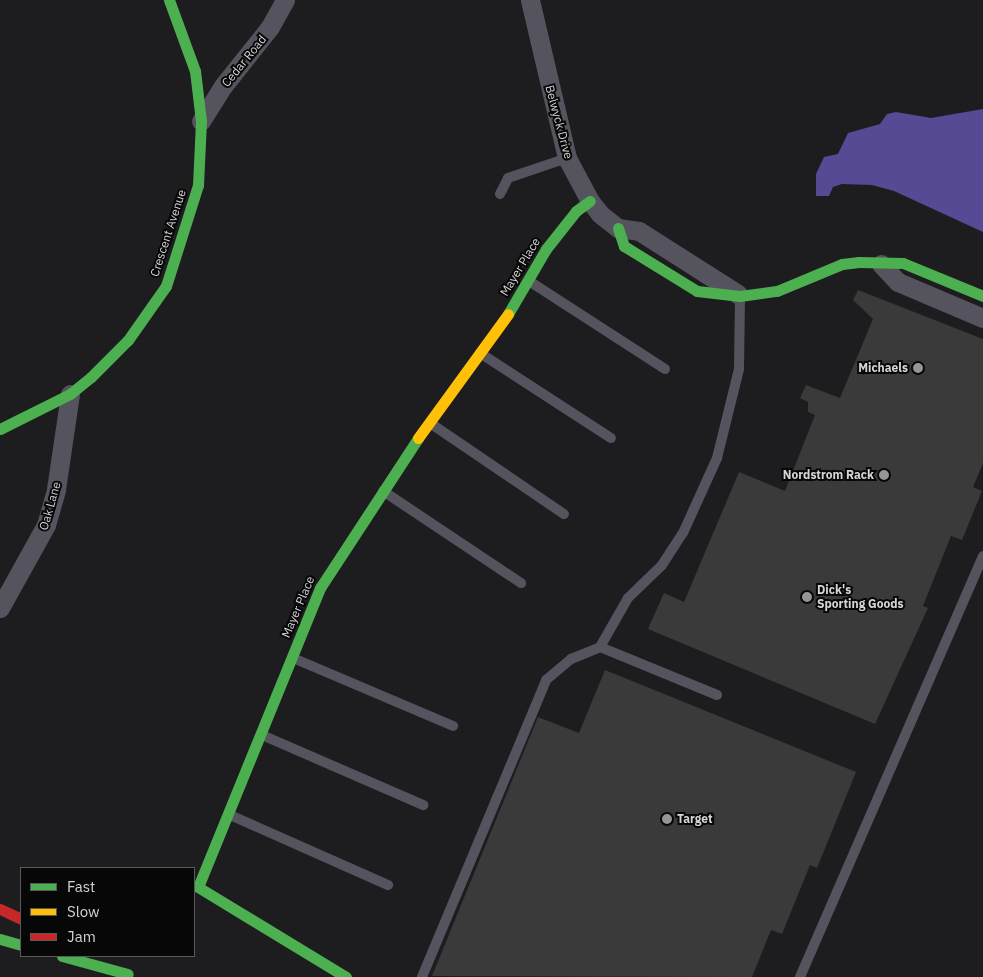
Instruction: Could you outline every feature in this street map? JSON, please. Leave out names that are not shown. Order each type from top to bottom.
[{"type":"main road","name":"Crescent Avenue","points":[[0,429],[70,394],[128,340],[166,286],[198,185],[201,121],[194,71],[169,0]]},
{"type":"main road","name":"Mayer Place","points":[[346,977],[198,887],[226,814],[262,734],[320,588],[383,490],[480,353],[528,281],[546,249],[576,211],[590,201]]},
{"type":"main road","points":[[740,296],[777,290],[842,264],[903,263],[983,296]]},
{"type":"main road","points":[[0,909],[20,919]]},
{"type":"main road","points":[[0,939],[20,945]]},
{"type":"main road","points":[[66,957],[132,975]]},
{"type":"main road","points":[[96,957],[132,975]]},
{"type":"street","name":"Cedar Road","points":[[201,121],[223,86],[270,27],[285,0]]},
{"type":"street","name":"Belwyck Drive","points":[[530,0],[567,158],[590,201],[600,214],[618,228],[639,231],[740,296]]},
{"type":"street","points":[[881,264],[898,282],[983,318]]},
{"type":"street","name":"Oak Lane","points":[[0,608],[46,525],[56,489],[70,394]]},
{"type":"lane","points":[[500,194],[508,178],[567,158]]},
{"type":"lane","points":[[528,281],[665,369]]},
{"type":"lane","points":[[422,977],[546,680],[571,659],[600,647],[628,598],[662,565],[683,533],[717,458],[739,369],[740,296]]},
{"type":"lane","points":[[480,353],[611,438]]},
{"type":"lane","points":[[430,422],[564,514]]},
{"type":"lane","points":[[383,490],[522,583]]},
{"type":"lane","points":[[800,977],[983,556]]},
{"type":"lane","points":[[600,647],[717,695]]},
{"type":"lane","points":[[292,658],[453,726]]},
{"type":"lane","points":[[262,734],[423,805]]},
{"type":"lane","points":[[226,814],[388,885]]},
{"type":"shaded area","points":[[983,109],[983,232],[894,191],[872,185],[842,184],[833,187],[829,196],[816,196],[816,174],[824,157],[838,154],[848,133],[880,124],[887,114],[896,112],[931,118]]},
{"type":"building","points":[[858,290],[983,339],[983,463],[973,487],[982,491],[962,540],[951,536],[923,606],[928,608],[875,724],[648,629],[664,593],[684,602],[739,472],[785,491],[815,415],[808,412],[808,402],[800,398],[806,385],[840,398],[873,319],[853,300]]},
{"type":"building","name":"Target","points":[[605,670],[856,772],[817,868],[810,865],[782,934],[771,930],[752,977],[432,976],[538,717],[579,733]]},
{"type":"traffic: fast","points":[[0,429],[70,394],[91,377],[128,340],[166,286],[198,185],[201,121],[195,71],[169,0]]},
{"type":"traffic: fast","points":[[508,314],[546,249],[576,211],[590,201]]},
{"type":"traffic: fast","points":[[618,228],[624,246],[697,291],[740,296],[777,291],[842,264],[859,262],[903,263],[983,296]]},
{"type":"traffic: fast","points":[[346,977],[198,887],[320,588],[418,438]]},
{"type":"traffic: fast","points":[[0,939],[20,945]]},
{"type":"traffic: fast","points":[[66,957],[128,974]]},
{"type":"traffic: slow","points":[[418,438],[508,314]]},
{"type":"traffic: jam","points":[[0,909],[20,919]]},
{"type":"place","name":"Michaels","points":[[918,368]]},
{"type":"place","name":"Nordstrom Rack","points":[[884,475]]},
{"type":"place","name":"Dick's Sporting Goods","points":[[807,597]]},
{"type":"place","name":"Target","points":[[667,819]]}]
